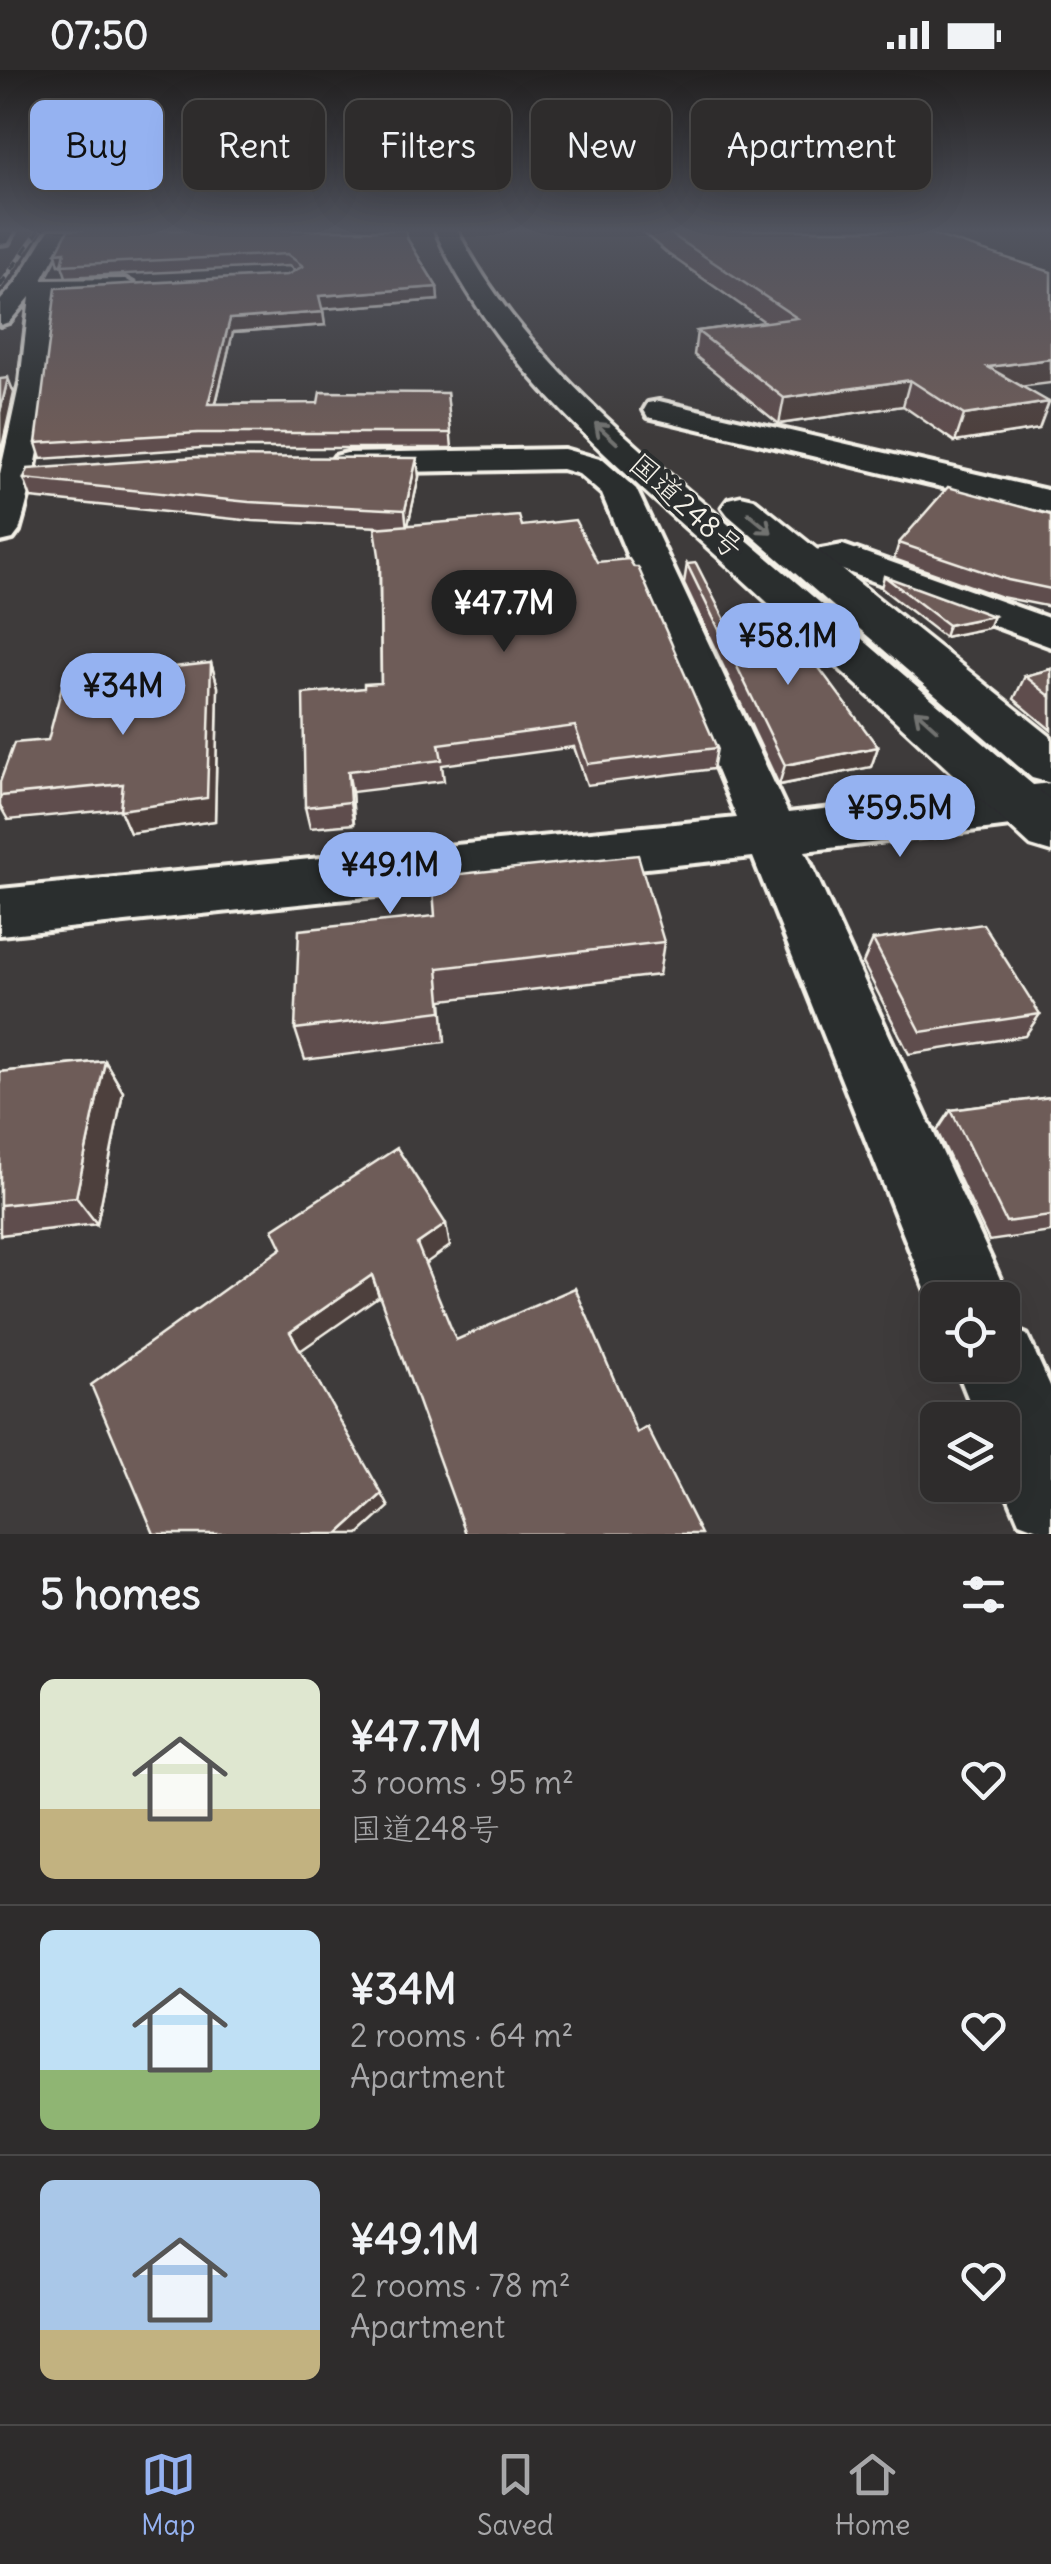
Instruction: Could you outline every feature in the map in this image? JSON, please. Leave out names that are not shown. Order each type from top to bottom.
[{"type":"highway","name":"国道248号","points":[[484,298],[637,484],[1043,800]]},
{"type":"highway","name":"国道248号","points":[[516,298],[539,328],[633,418],[807,562],[1043,800]]},
{"type":"street","points":[[0,316],[22,298]]},
{"type":"street","points":[[0,531],[21,474],[39,356],[36,298]]},
{"type":"street","points":[[659,410],[1051,502]]},
{"type":"street","points":[[319,463],[564,459],[637,484],[771,835],[961,1282]]},
{"type":"street","points":[[21,474],[59,471]]},
{"type":"street","points":[[807,562],[843,557],[1051,634]]},
{"type":"street","points":[[0,912],[771,835],[1043,800]]},
{"type":"street","points":[[1004,1382],[1051,1490]]},
{"type":"building","points":[[55,298],[320,298],[323,312],[230,319],[208,404],[318,403],[320,392],[447,393],[451,433],[198,433],[36,443]]},
{"type":"building","points":[[767,298],[1051,298],[1051,359],[988,367],[1049,402],[964,415],[910,380],[784,398],[697,331],[797,318]]},
{"type":"building","points":[[8,378],[0,412],[0,379]]},
{"type":"building","points":[[197,457],[417,458],[405,510],[249,502],[24,479],[28,469]]},
{"type":"building","points":[[948,487],[1051,515],[1051,589],[1008,580],[899,543]]},
{"type":"building","points":[[519,516],[522,526],[575,520],[597,562],[629,559],[638,567],[717,748],[588,764],[575,726],[439,744],[442,760],[348,771],[350,802],[305,807],[303,694],[381,683],[380,562],[375,528]]},
{"type":"building","points":[[696,563],[725,620],[773,614],[802,658],[811,657],[878,747],[785,765],[687,564]]},
{"type":"building","points":[[884,576],[993,616],[948,625]]},
{"type":"building","points":[[211,663],[207,798],[120,810],[123,784],[0,796],[0,782],[14,743],[48,740],[64,679]]},
{"type":"building","points":[[1051,669],[1051,697],[1025,676]]},
{"type":"building","points":[[638,855],[664,942],[438,968],[442,1011],[295,1029],[299,930],[435,916],[432,877]]},
{"type":"building","points":[[983,924],[1040,1014],[921,1032],[873,940]]},
{"type":"building","points":[[105,1061],[76,1197],[0,1205],[0,1072]]},
{"type":"building","points":[[1051,1097],[1051,1216],[1006,1222],[951,1110]]},
{"type":"building","points":[[397,1148],[446,1224],[417,1244],[456,1340],[575,1288],[637,1433],[647,1427],[701,1534],[466,1534],[372,1275],[290,1332],[382,1494],[338,1534],[154,1534],[91,1385],[282,1248],[273,1229]]}]
